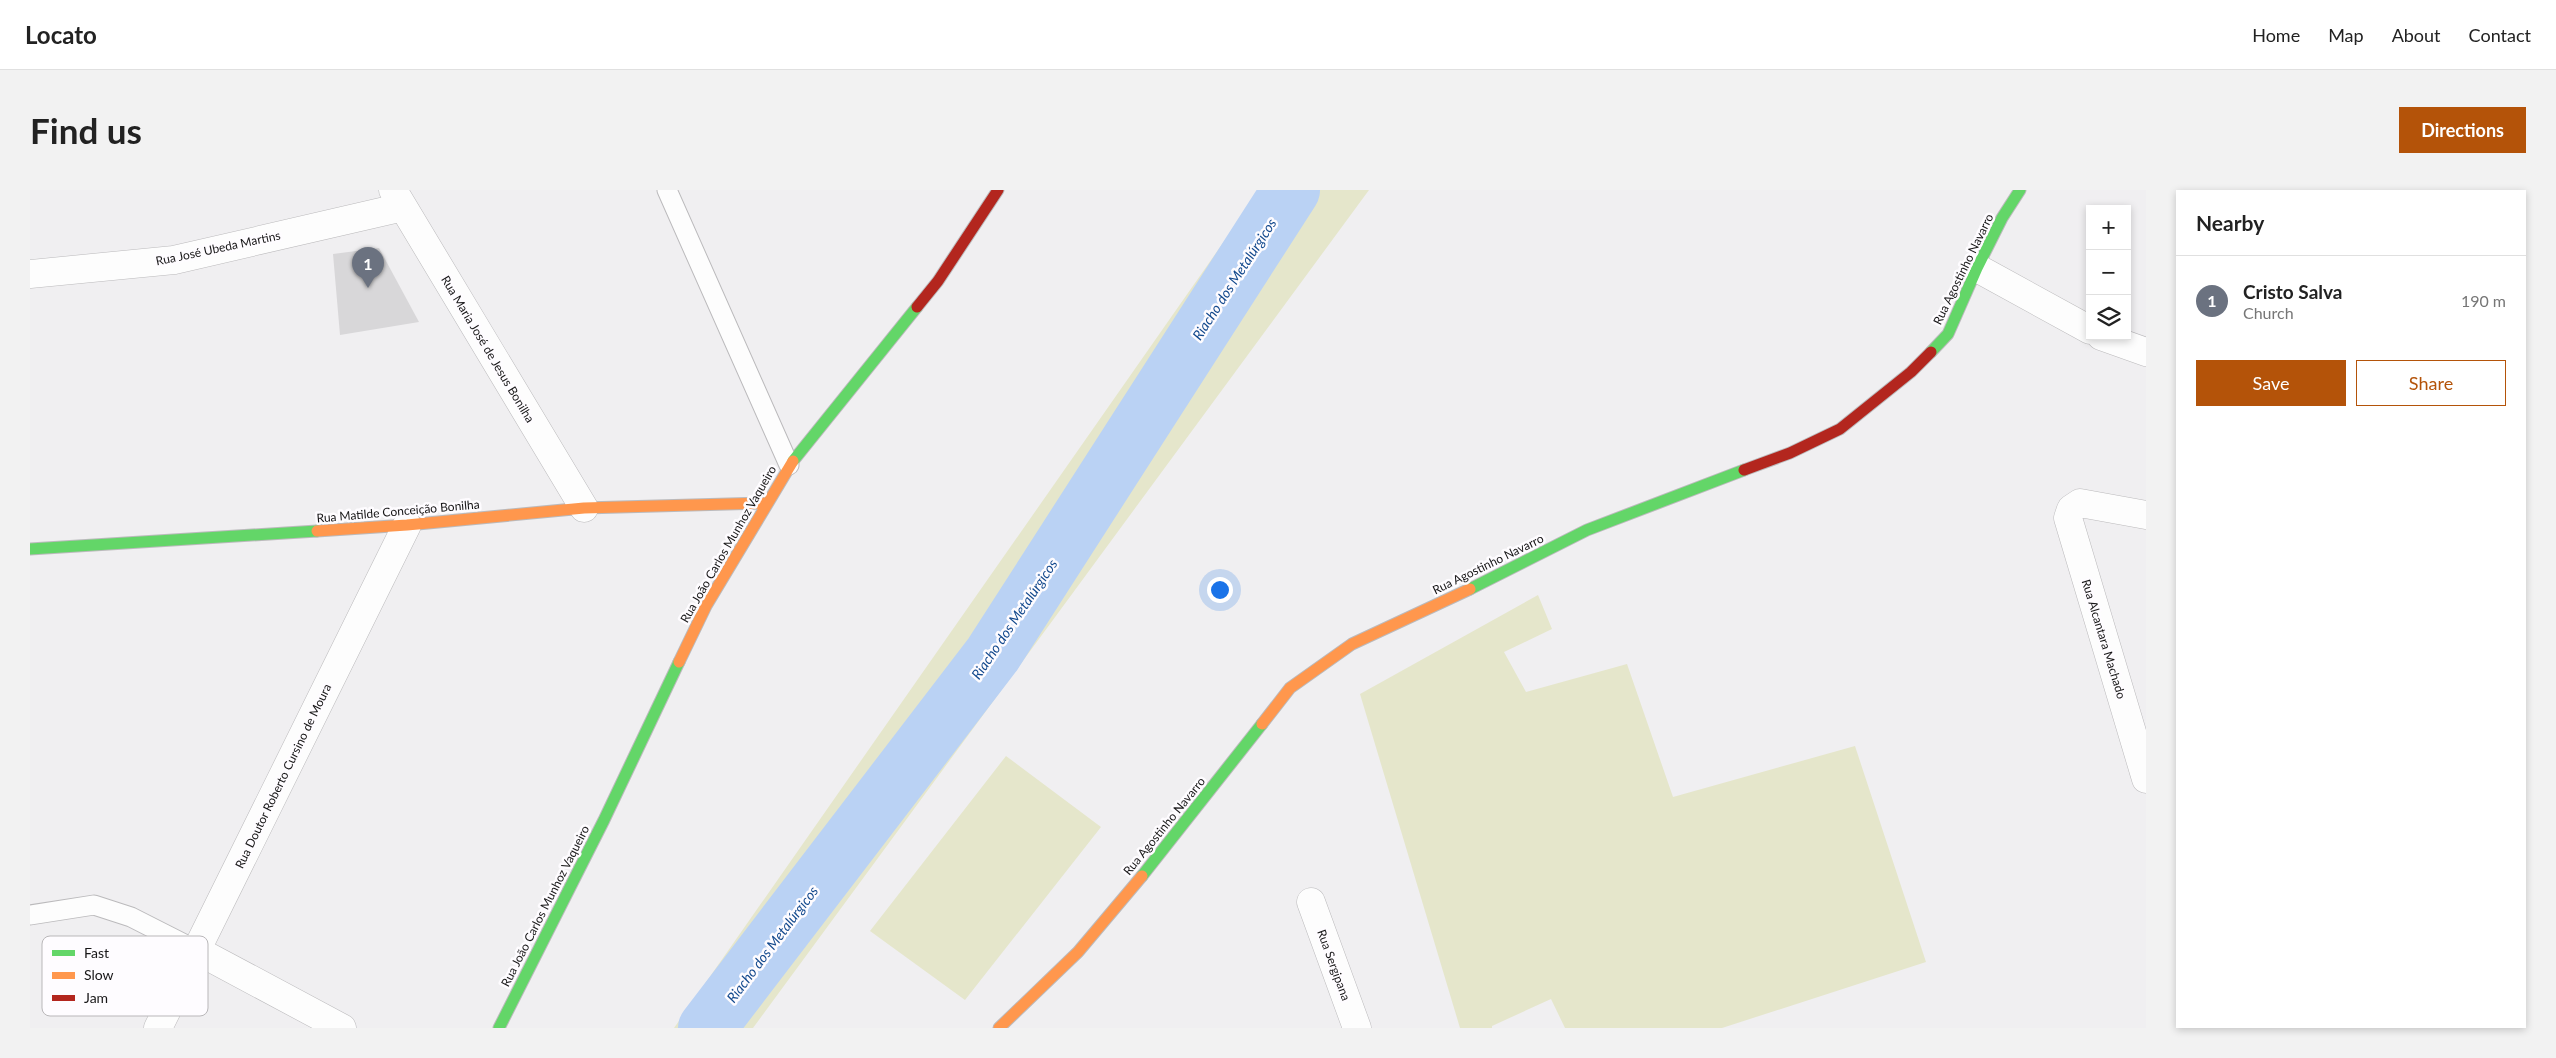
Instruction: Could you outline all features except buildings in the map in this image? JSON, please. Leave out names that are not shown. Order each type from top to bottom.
[{"type":"street","name":"Rua João Carlos Munhoz Vaqueiro","points":[[499,1028],[604,820],[706,606],[789,465],[938,281],[998,190]]},
{"type":"street","name":"Rua Agostinho Navarro","points":[[999,1028],[1078,952],[1158,857],[1290,688],[1352,644],[1587,530],[1790,453],[1840,429],[1911,372],[1948,334],[1977,268],[2002,218],[2020,190]]},
{"type":"street","name":"Rua José Ubeda Martins","points":[[30,274],[174,260],[398,199]]},
{"type":"street","name":"Rua Maria José de Jesus Bonilha","points":[[398,199],[584,508]]},
{"type":"street","points":[[1977,268],[2086,328]]},
{"type":"street","points":[[2112,340],[2146,352]]},
{"type":"street","name":"Rua Matilde Conceição Bonilha","points":[[30,549],[407,525],[584,508],[767,503]]},
{"type":"street","name":"Rua Alcantara Machado","points":[[2146,515],[2080,503],[2071,509],[2068,518],[2146,779]]},
{"type":"street","name":"Rua Doutor Roberto Cursino de Moura","points":[[203,936],[407,525]]},
{"type":"street","name":"Rua Sergipana","points":[[1311,902],[1357,1028]]},
{"type":"street","points":[[208,956],[342,1028]]},
{"type":"street","name":"Rua Doutor Roberto Cursino de Moura","points":[[158,1028],[164,1016]]},
{"type":"lane","points":[[667,190],[789,465]]},
{"type":"lane","points":[[30,915],[94,904],[131,917],[168,936]]},
{"type":"green space","points":[[1260,190],[1369,190],[753,1028],[674,1028]]},
{"type":"green space","points":[[1538,595],[1552,629],[1504,652],[1526,692],[1627,664],[1673,797],[1855,746],[1926,962],[1722,1028],[1565,1028],[1551,999],[1492,1026],[1492,1028],[1460,1028],[1360,694]]},
{"type":"green space","points":[[1006,756],[1101,827],[965,1000],[870,931]]},
{"type":"waterway","name":"Riacho dos Metalúrgicos","points":[[707,1028],[993,654],[1291,190]]},
{"type":"traffic: fast","points":[[1931,352],[1948,334],[1977,268],[2002,218],[2020,190]]},
{"type":"traffic: fast","points":[[793,461],[917,307]]},
{"type":"traffic: fast","points":[[1470,589],[1587,530],[1744,470]]},
{"type":"traffic: fast","points":[[30,549],[317,531]]},
{"type":"traffic: fast","points":[[499,1028],[604,820],[679,662]]},
{"type":"traffic: fast","points":[[1142,876],[1262,724]]},
{"type":"traffic: slow","points":[[679,662],[706,606],[793,461]]},
{"type":"traffic: slow","points":[[317,531],[407,525],[584,508],[767,503]]},
{"type":"traffic: slow","points":[[1262,724],[1290,688],[1352,644],[1470,589]]},
{"type":"traffic: slow","points":[[999,1028],[1078,952],[1142,876]]},
{"type":"traffic: jam","points":[[917,307],[938,281],[998,190]]},
{"type":"traffic: jam","points":[[1744,470],[1790,453],[1840,429],[1911,372],[1931,352]]},
{"type":"place","name":"Cristo Salva","points":[[368,288]]}]
